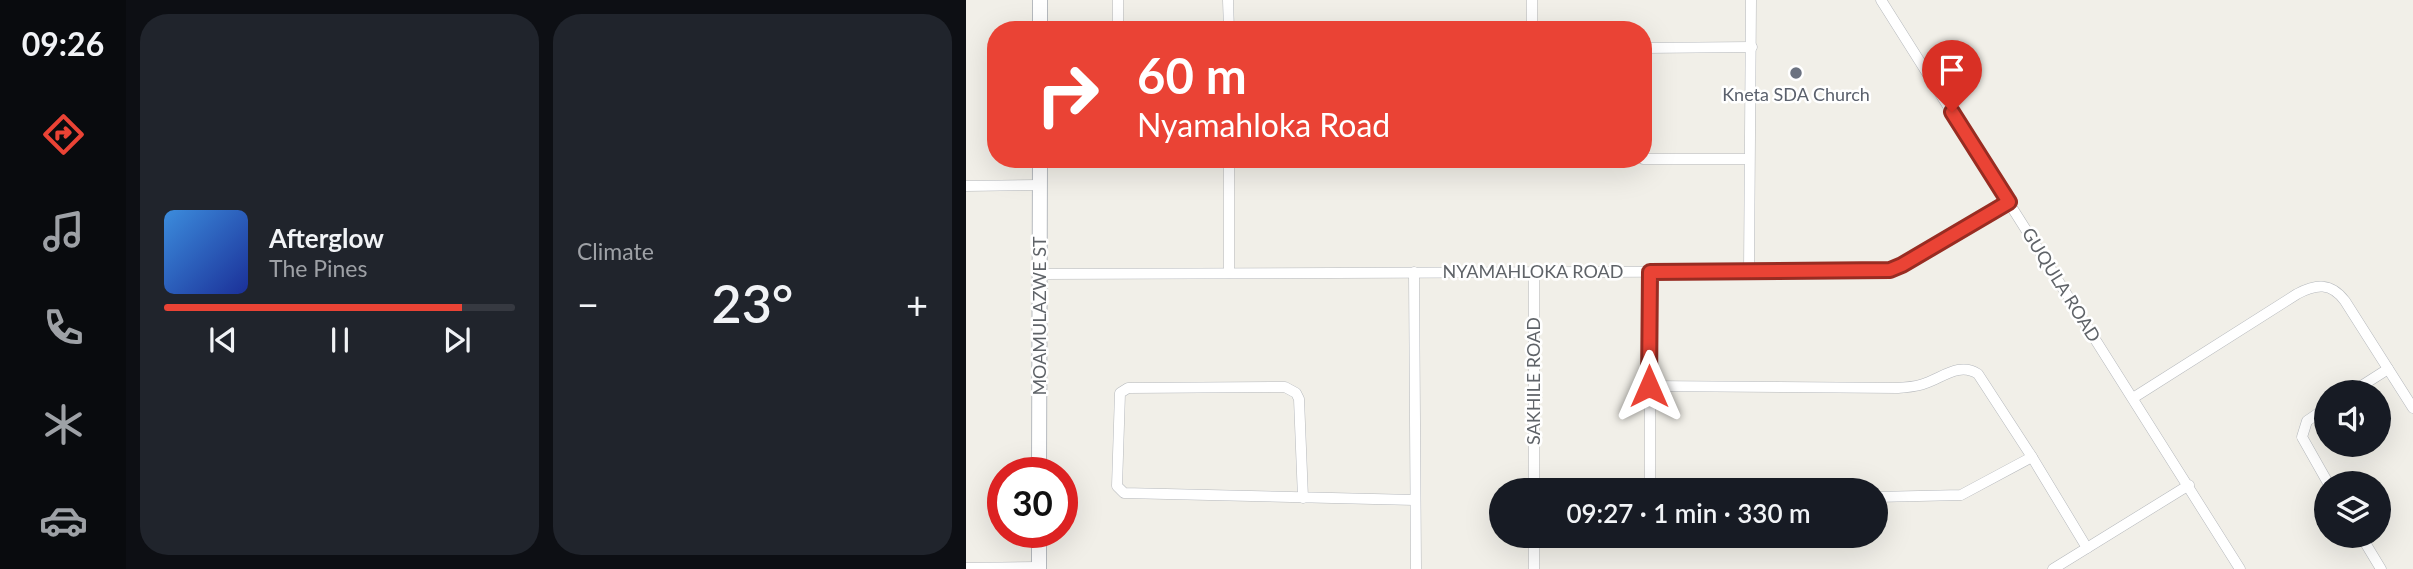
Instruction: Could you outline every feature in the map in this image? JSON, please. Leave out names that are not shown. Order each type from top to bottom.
[{"type":"street","points":[[1040,0],[1040,21]]},
{"type":"street","points":[[1118,0],[1118,21]]},
{"type":"street","points":[[1228,0],[1229,21]]},
{"type":"street","points":[[1532,0],[1532,21]]},
{"type":"street","points":[[1749,272],[1748,159],[1752,0]]},
{"type":"street","name":"GUQULA ROAD","points":[[1881,0],[2240,569]]},
{"type":"street","points":[[1652,48],[1752,47]]},
{"type":"street","points":[[1652,159],[1748,159]]},
{"type":"street","name":"MOAMULAZWE ST","points":[[1039,457],[1040,168]]},
{"type":"street","points":[[1229,168],[1229,273]]},
{"type":"street","points":[[966,186],[1040,185]]},
{"type":"street","name":"NYAMAHLOKA ROAD","points":[[1040,274],[1890,270],[2009,202]]},
{"type":"street","points":[[1414,272],[1416,569]]},
{"type":"street","points":[[1650,272],[1650,478]]},
{"type":"street","name":"SAKHILE ROAD","points":[[1534,273],[1534,478]]},
{"type":"street","points":[[2133,398],[2297,294],[2322,285],[2341,295],[2413,408]]},
{"type":"street","points":[[1649,386],[1898,388],[1925,384],[1953,371],[1966,369],[1978,374],[2087,548]]},
{"type":"street","points":[[2371,380],[2388,369]]},
{"type":"street","points":[[1303,498],[1299,399],[1291,389],[1128,388],[1120,393],[1117,486],[1124,493],[1303,498],[1415,500]]},
{"type":"street","points":[[2314,416],[2307,421],[2302,437],[2322,471]]},
{"type":"street","points":[[1888,497],[1961,495],[2032,457]]},
{"type":"street","points":[[2053,569],[2189,485]]},
{"type":"street","points":[[966,568],[1039,568],[1039,548]]},
{"type":"street","points":[[1534,548],[1534,569]]},
{"type":"street","points":[[2368,548],[2381,569]]},
{"type":"place","name":"Kneta SDA Church","points":[[1796,73]]},
{"type":"route","points":[[1649,386],[1650,272],[1890,270],[2009,202],[1952,112]]}]
